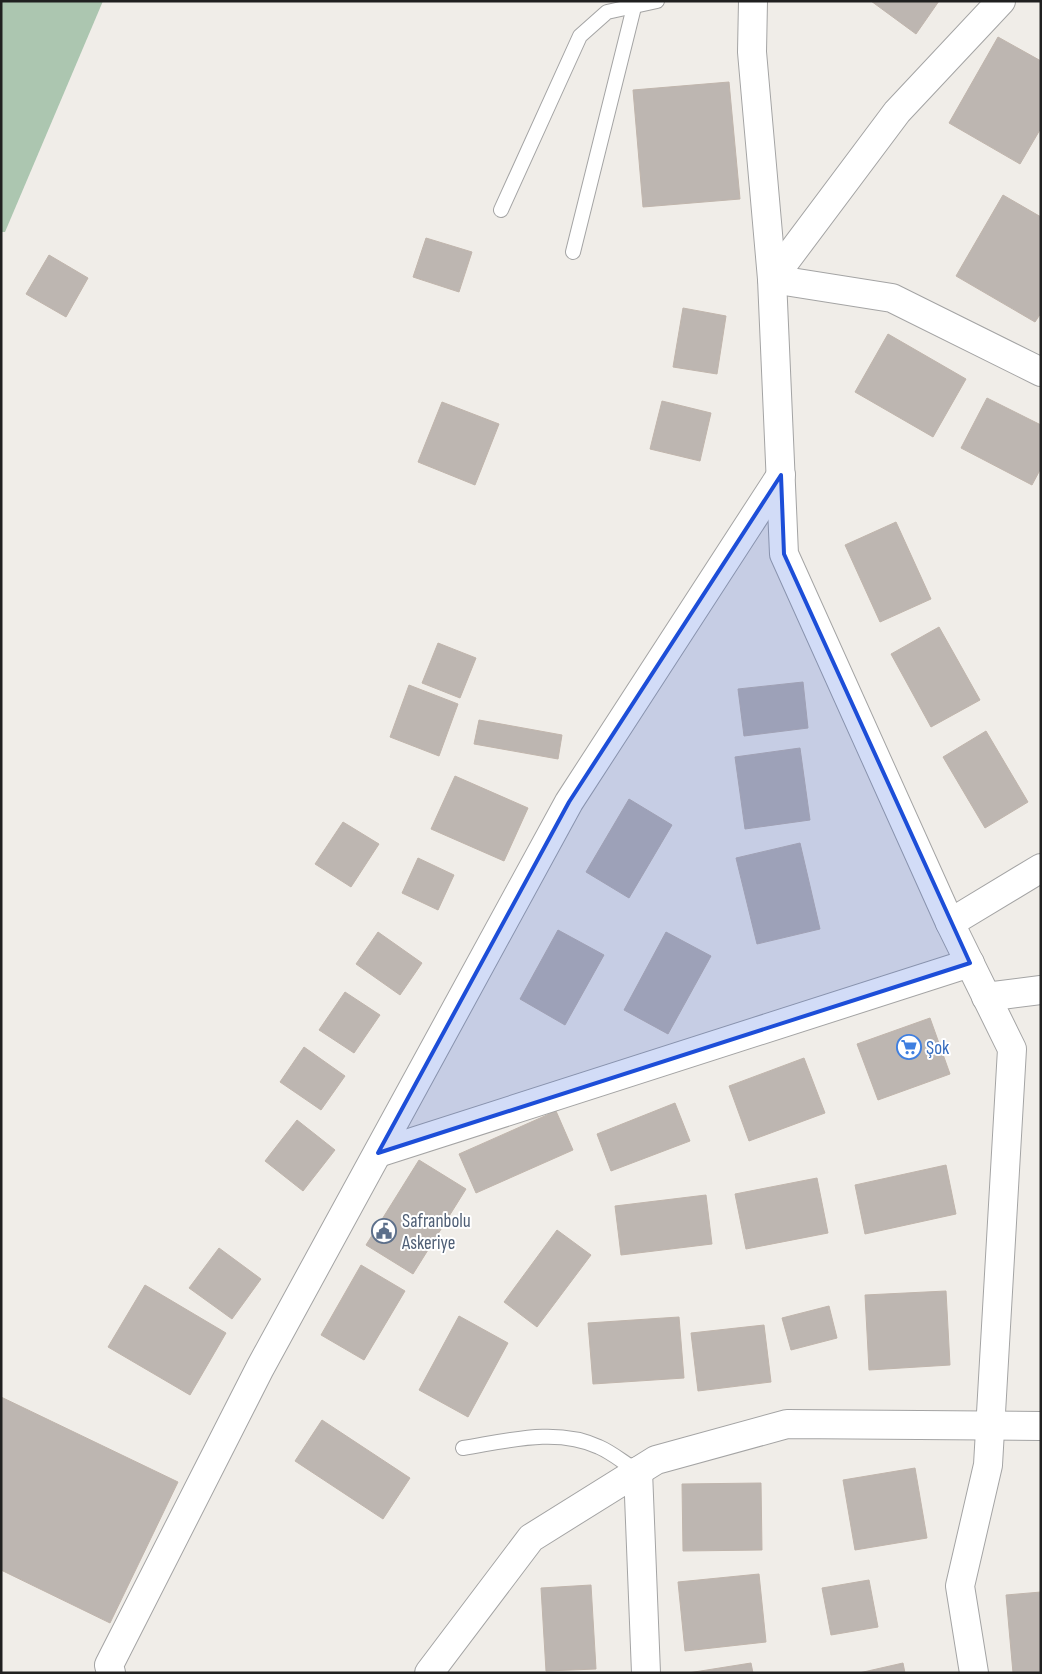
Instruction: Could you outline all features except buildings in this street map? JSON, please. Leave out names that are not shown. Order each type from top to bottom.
[{"type":"street","points":[[752,1],[752,52],[772,279],[784,554],[950,923],[1012,1049],[988,1464],[960,1586],[974,1673]]},
{"type":"street","points":[[772,279],[897,112],[1001,1]]},
{"type":"street","points":[[772,279],[892,298],[1041,372]]},
{"type":"street","points":[[111,1673],[109,1666],[256,1376],[569,802],[781,475]]},
{"type":"street","points":[[950,923],[1041,868]]},
{"type":"street","points":[[378,1153],[970,963]]},
{"type":"street","points":[[986,997],[1041,990]]},
{"type":"street","points":[[429,1673],[531,1538],[656,1460],[787,1424],[1041,1426]]},
{"type":"street","points":[[638,1471],[646,1673]]},
{"type":"street","points":[[449,1673],[451,1644]]},
{"type":"lane","points":[[501,210],[580,36],[607,12],[657,1]]},
{"type":"lane","points":[[573,252],[634,6]]},
{"type":"lane","points":[[463,1448],[540,1436],[577,1440],[600,1447],[638,1471]]},
{"type":"highlighted area","points":[[781,475],[784,554],[970,963],[378,1153],[569,802]]},
{"type":"green space","points":[[1,1],[103,1],[5,232],[1,232]]},
{"type":"place","name":"Şok","points":[[909,1047]]},
{"type":"place","name":"Safranbolu Askeriye","points":[[384,1231]]}]
